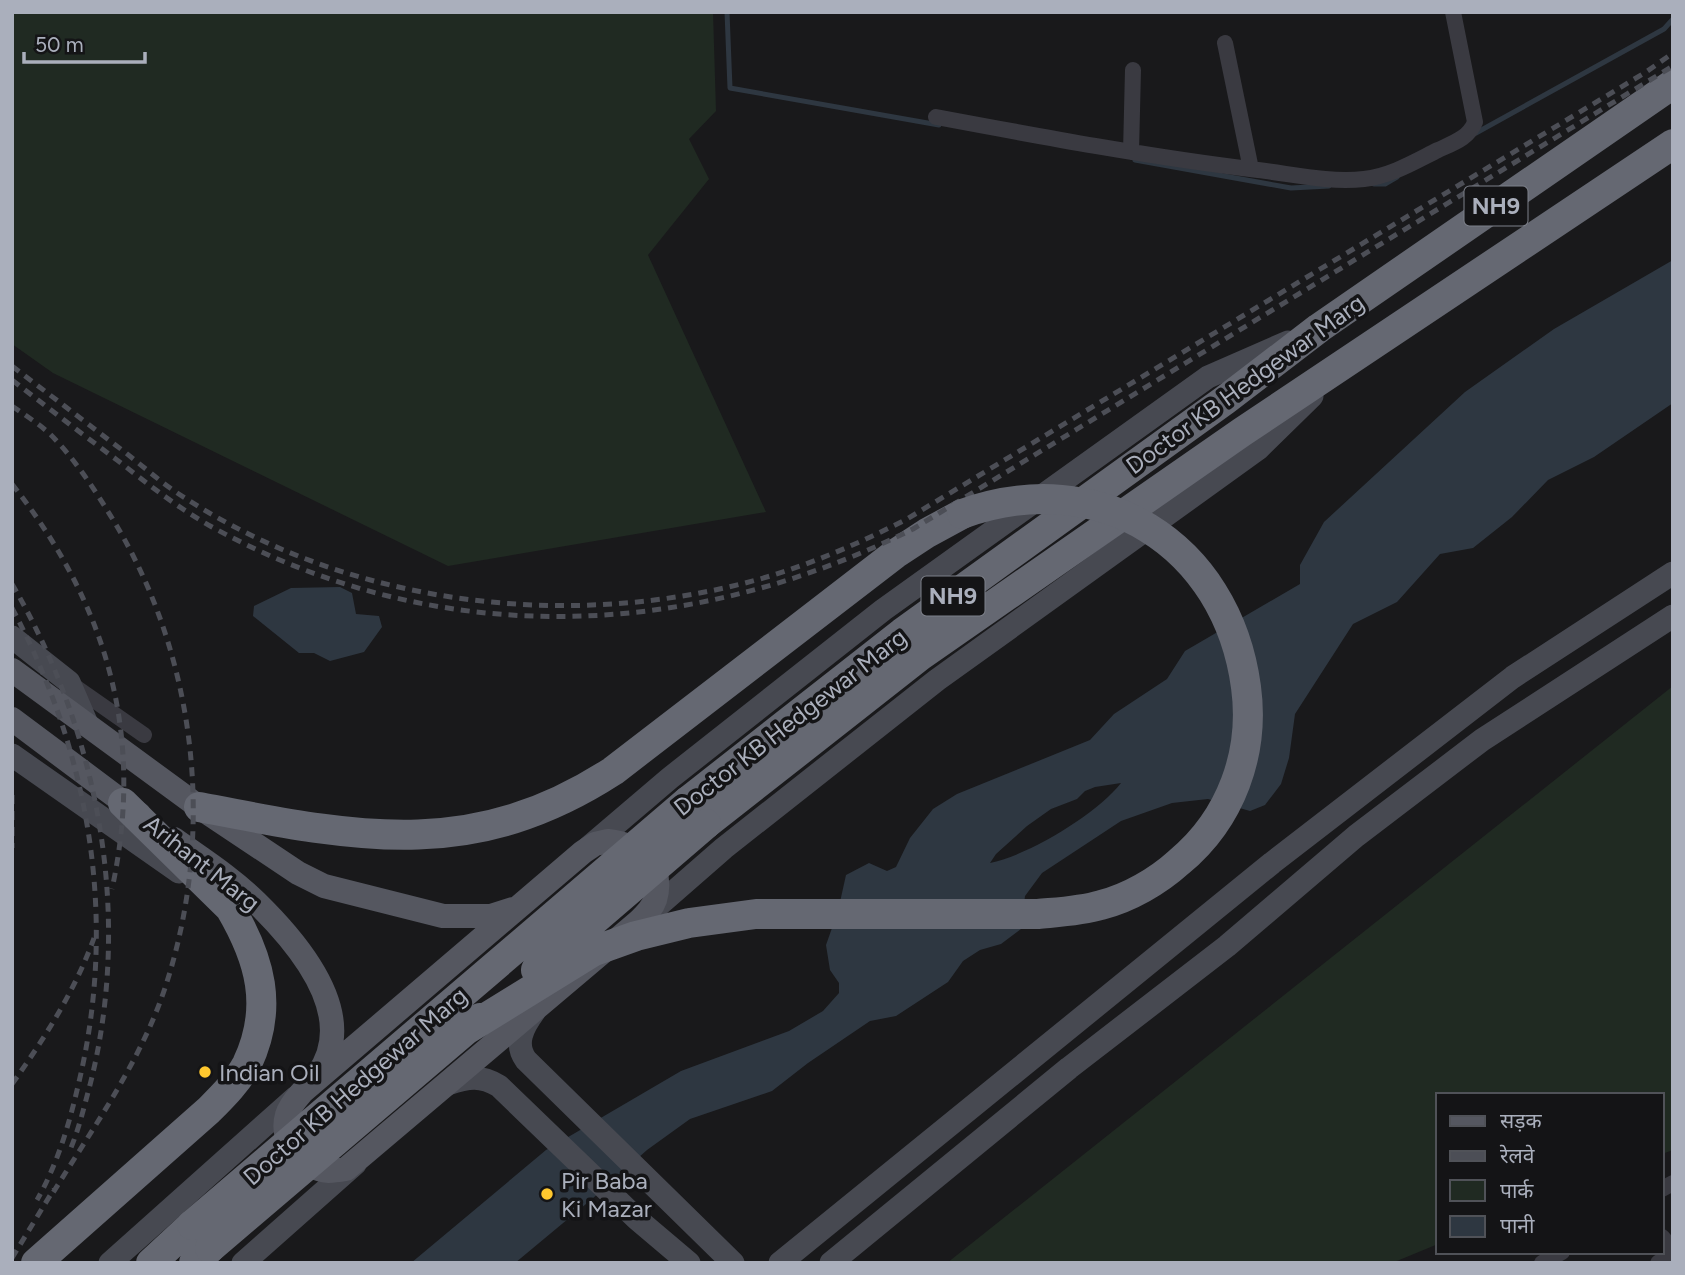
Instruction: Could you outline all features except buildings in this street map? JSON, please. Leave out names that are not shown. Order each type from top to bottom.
[{"type":"highway","name":"Doctor KB Hedgewar Marg","points":[[194,1263],[466,1030],[697,813],[902,633],[1225,400],[1320,328],[1673,84]]},
{"type":"highway","name":"Doctor KB Hedgewar Marg","points":[[150,1263],[697,813],[1242,432],[1673,144]]},
{"type":"highway","points":[[200,807],[272,821],[361,833],[418,836],[469,831],[521,818],[588,787],[621,765],[895,554],[927,533],[979,508],[1013,500],[1059,499],[1079,502],[1116,512],[1144,525],[1165,539],[1201,574],[1225,611],[1242,659],[1249,707],[1249,730],[1243,759],[1221,816],[1197,848],[1170,870],[1136,891],[1101,905],[1038,914],[756,914],[690,923],[636,936],[594,951],[466,1030]]},
{"type":"highway","points":[[36,1263],[229,1090],[247,1064],[261,1010],[262,985],[255,956],[230,908],[123,803]]},
{"type":"main road","points":[[110,1263],[306,1089],[670,778],[883,610],[1208,377],[1320,328]]},
{"type":"main road","points":[[243,1263],[359,1159],[724,848],[937,680],[1258,449],[1349,359]]},
{"type":"main road","points":[[780,1263],[1272,863],[1513,677],[1673,573]]},
{"type":"main road","points":[[831,1263],[1069,1068],[1227,946],[1356,836],[1482,740],[1673,616]]},
{"type":"main road","points":[[12,637],[69,682],[88,726]]},
{"type":"main road","name":"Arihant Marg","points":[[12,670],[200,807],[298,873],[324,886],[443,916],[491,916],[509,912],[527,900]]},
{"type":"main road","name":"Arihant Marg","points":[[12,719],[240,888],[271,918],[307,962],[322,987],[333,1033],[326,1062],[306,1089]]},
{"type":"main road","points":[[12,755],[230,908]]},
{"type":"main road","points":[[583,852],[595,844],[608,841],[624,843],[647,859],[654,871],[657,885],[655,900],[638,922]]},
{"type":"main road","points":[[492,930],[542,1004]]},
{"type":"main road","points":[[542,1004],[523,1030],[521,1054],[539,1075],[733,1263]]},
{"type":"main road","points":[[350,1052],[407,1119]]},
{"type":"main road","points":[[448,1084],[465,1078],[488,1079],[514,1099],[636,1219],[689,1263]]},
{"type":"main road","points":[[306,1089],[287,1116],[286,1132],[291,1147],[301,1160],[314,1168],[330,1171],[346,1169],[359,1159]]},
{"type":"street","points":[[936,117],[1201,164],[1327,178],[1363,179],[1390,173],[1468,134],[1475,122],[1452,12]]},
{"type":"street","points":[[1225,43],[1251,169]]},
{"type":"street","points":[[1131,152],[1133,70]]},
{"type":"street","points":[[69,682],[144,735]]},
{"type":"street","points":[[1658,1263],[1673,1252]]},
{"type":"street","points":[[1542,1263],[1563,1256]]},
{"type":"green space","points":[[12,12],[713,12],[716,111],[689,139],[709,179],[648,255],[766,512],[448,566],[53,373],[12,344]]},
{"type":"green space","points":[[1673,686],[1673,1150],[1664,1153],[1664,1093],[1436,1093],[1436,1245],[1392,1263],[947,1263]]},
{"type":"water","points":[[1673,260],[1673,403],[1594,457],[1548,480],[1512,517],[1473,548],[1440,554],[1397,602],[1353,624],[1295,714],[1289,758],[1281,784],[1265,805],[1250,811],[1208,799],[1172,803],[1121,821],[1042,873],[1025,896],[1021,929],[1001,944],[980,950],[963,961],[948,982],[896,1016],[870,1021],[772,1091],[690,1119],[647,1150],[515,1263],[411,1263],[546,1150],[681,1071],[789,1031],[823,1011],[839,993],[839,983],[830,970],[826,945],[838,911],[846,875],[869,863],[887,871],[896,867],[910,838],[933,809],[957,794],[1090,740],[1114,714],[1167,679],[1185,651],[1300,584],[1300,565],[1324,522],[1465,392],[1554,329]],"holes":[[[1121,783],[1110,795],[1061,832],[1006,859],[990,863],[996,854],[1027,826],[1051,809],[1077,799],[1085,791],[1095,787]]]},
{"type":"water","points":[[340,587],[352,593],[356,614],[379,616],[382,627],[364,652],[330,661],[314,653],[299,653],[253,616],[254,606],[291,588]]},
{"type":"waterway","points":[[727,12],[730,88],[939,125]]},
{"type":"waterway","points":[[1476,133],[1664,29],[1673,19]]},
{"type":"waterway","points":[[1135,160],[1291,188],[1329,186]]},
{"type":"waterway","points":[[1374,184],[1385,184],[1397,177]]},
{"type":"railway","points":[[12,366],[185,498],[250,535],[319,564],[390,585],[464,599],[539,605],[613,604],[688,595],[760,579],[798,567],[854,545],[907,519],[1646,72],[1673,53]]},
{"type":"railway","points":[[12,380],[152,487],[212,527],[297,567],[384,595],[473,611],[562,616],[651,610],[740,594],[827,566],[913,529],[1673,66]]},
{"type":"railway","points":[[12,406],[50,434],[88,480],[137,565],[161,622],[179,682],[189,743],[193,805],[191,866],[181,928],[155,1016],[129,1069],[51,1196]]},
{"type":"railway","points":[[12,484],[45,530],[73,577],[95,625],[110,675],[120,726],[124,778],[121,833],[112,889]]},
{"type":"railway","points":[[12,584],[42,641],[67,701],[86,763],[100,827],[107,892],[108,956],[103,1021],[90,1085],[70,1150]]},
{"type":"railway","points":[[12,608],[39,664],[61,722],[78,781],[90,841],[96,902],[96,963],[90,1024],[78,1086],[62,1144],[37,1200]]},
{"type":"railway","points":[[12,795],[12,848]]},
{"type":"railway","points":[[12,1084],[58,1014],[78,977],[94,938]]},
{"type":"railway","points":[[12,1258],[54,1189]]},
{"type":"place","name":"Indian Oil","points":[[205,1072]]},
{"type":"place","name":"Pir Baba Ki Mazar","points":[[547,1194]]}]
